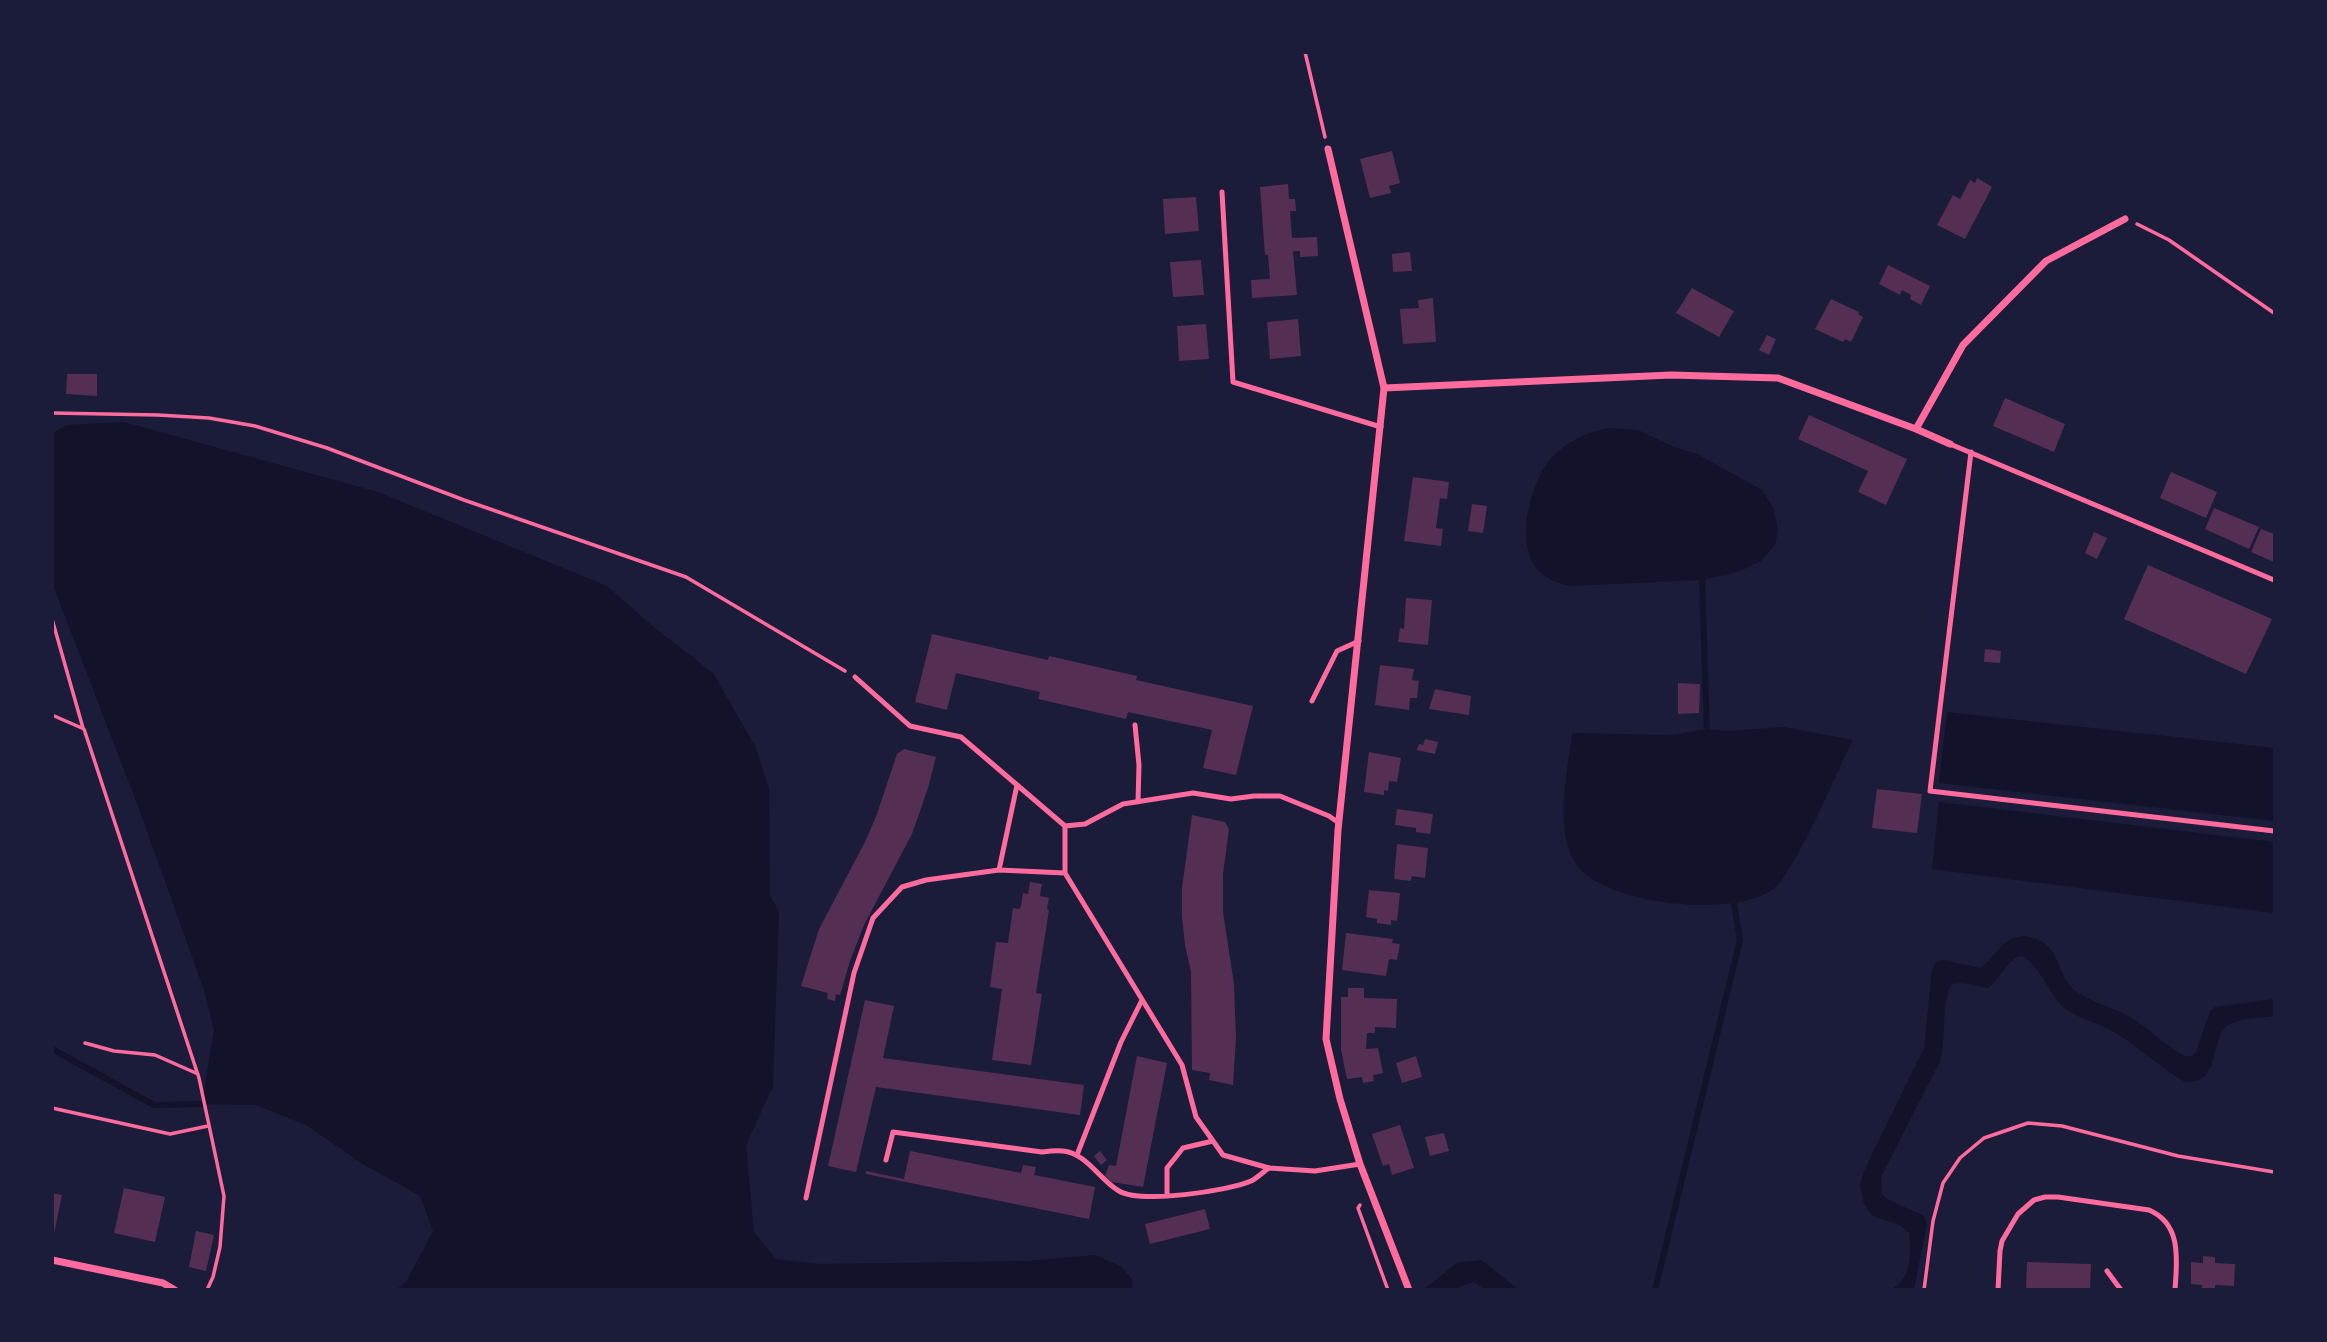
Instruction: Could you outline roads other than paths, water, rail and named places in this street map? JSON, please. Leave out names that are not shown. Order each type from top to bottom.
[{"type":"street","points":[[1328,149],[1384,388],[1339,823],[1326,1039],[1340,1099],[1360,1164],[1409,1290]]},
{"type":"street","points":[[1916,429],[1963,345],[2046,261],[2125,219]]},
{"type":"street","points":[[1384,388],[1671,375],[1779,378],[1950,444]]},
{"type":"street","points":[[52,1259],[163,1283],[175,1290]]},
{"type":"lane","points":[[1222,192],[1233,382],[1381,428]]},
{"type":"lane","points":[[1950,444],[2274,580]]},
{"type":"lane","points":[[1971,452],[1930,791],[2274,831]]},
{"type":"lane","points":[[1312,701],[1337,651],[1359,641]]},
{"type":"lane","points":[[855,677],[910,726],[961,737],[1065,826],[1085,824],[1123,804],[1193,793],[1231,799],[1280,796],[1329,816],[1339,823]]},
{"type":"lane","points":[[1135,725],[1139,765],[1138,802]]},
{"type":"lane","points":[[999,870],[1017,785]]},
{"type":"lane","points":[[1065,826],[1065,873],[1182,1065],[1196,1117],[1223,1155],[1269,1168],[1315,1171],[1360,1164]]},
{"type":"lane","points":[[806,1198],[854,973],[873,918],[902,887],[926,880],[999,870],[1065,873]]},
{"type":"lane","points":[[1077,1156],[1121,1042],[1142,1000]]},
{"type":"lane","points":[[886,1160],[893,1132],[1042,1152],[1065,1150],[1077,1156],[1122,1193],[1152,1198],[1198,1193],[1252,1181],[1269,1168]]},
{"type":"lane","points":[[1167,1196],[1167,1168],[1183,1149],[1213,1141]]},
{"type":"lane","points":[[1998,1290],[2002,1241],[2025,1206],[2045,1197],[2157,1213],[2172,1230],[2175,1240],[2175,1290]]},
{"type":"lane","points":[[2107,1271],[2121,1290]]},
{"type":"waterway","points":[[1702,580],[1707,735]]},
{"type":"waterway","points":[[1655,1290],[1740,940],[1733,898]]},
{"type":"waterway","points":[[52,1049],[154,1105],[202,1104],[209,1101]]}]
